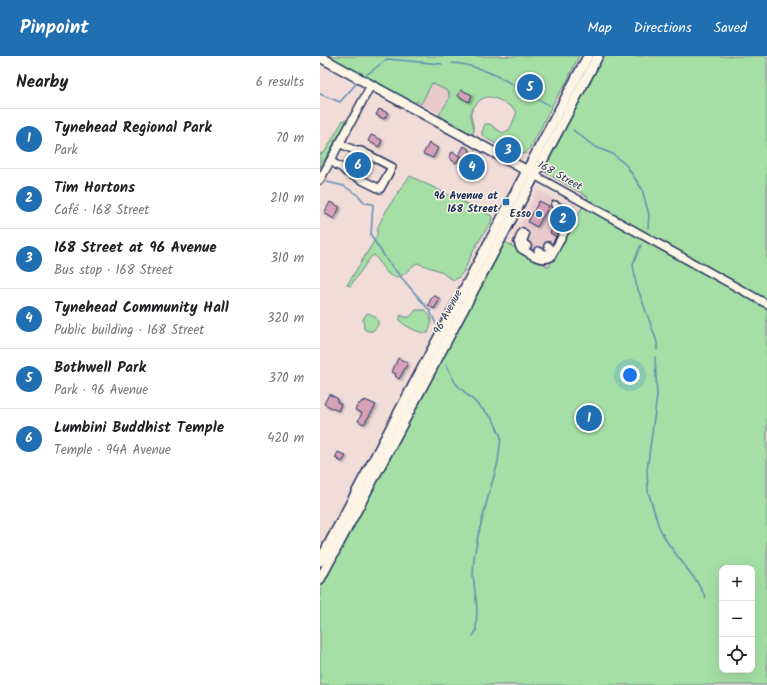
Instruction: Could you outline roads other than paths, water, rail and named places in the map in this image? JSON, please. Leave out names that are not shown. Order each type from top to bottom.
[{"type":"main road","name":"96 Avenue","points":[[320,578],[531,173],[588,56]]},
{"type":"main road","name":"96 Avenue","points":[[320,561],[531,173],[598,56]]},
{"type":"main road","name":"168 Street","points":[[320,57],[531,173]]},
{"type":"street","points":[[320,180],[371,85]]},
{"type":"street","points":[[330,161],[346,172],[380,189],[392,167],[361,151],[356,151],[339,143]]},
{"type":"street","name":"168 Street","points":[[531,173],[767,304]]},
{"type":"street","points":[[527,246],[522,242],[524,233],[518,242],[520,248],[541,259],[551,257],[572,218],[570,213],[555,205]]},
{"type":"street","points":[[538,251],[548,254],[551,249],[548,246]]},
{"type":"waterway","points":[[365,76],[387,59],[442,64]]},
{"type":"waterway","points":[[452,63],[478,68],[490,73],[549,105]]},
{"type":"waterway","points":[[320,94],[340,102],[356,84]]},
{"type":"waterway","points":[[573,130],[595,147],[613,154],[626,165],[642,189],[649,215],[648,228]]},
{"type":"waterway","points":[[327,182],[344,186],[359,196],[365,203],[373,204],[371,235],[373,239],[389,263],[430,311],[436,324]]},
{"type":"waterway","points":[[641,245],[633,264],[636,284],[655,336],[657,350]]},
{"type":"waterway","points":[[655,357],[657,396],[647,470],[648,491],[659,527],[667,542],[697,582],[706,598]]},
{"type":"waterway","points":[[446,365],[456,384],[493,419],[501,437],[498,462],[478,536],[474,557],[473,575],[477,608],[476,631],[473,636]]},
{"type":"tunnel","points":[[527,246],[538,251]]},
{"type":"place","name":"Bothwell Park","points":[[530,87]]},
{"type":"place","name":"168 Street at 96 Avenue","points":[[508,150]]},
{"type":"place","name":"Lumbini Buddhist Temple","points":[[358,165]]},
{"type":"place","name":"Tynehead Community Hall","points":[[472,167]]},
{"type":"place","name":"96 Avenue at 168 Street","points":[[506,202]]},
{"type":"place","name":"Esso","points":[[539,214]]},
{"type":"place","name":"Tim Hortons","points":[[563,219]]},
{"type":"place","name":"Tynehead Regional Park","points":[[589,418]]}]
